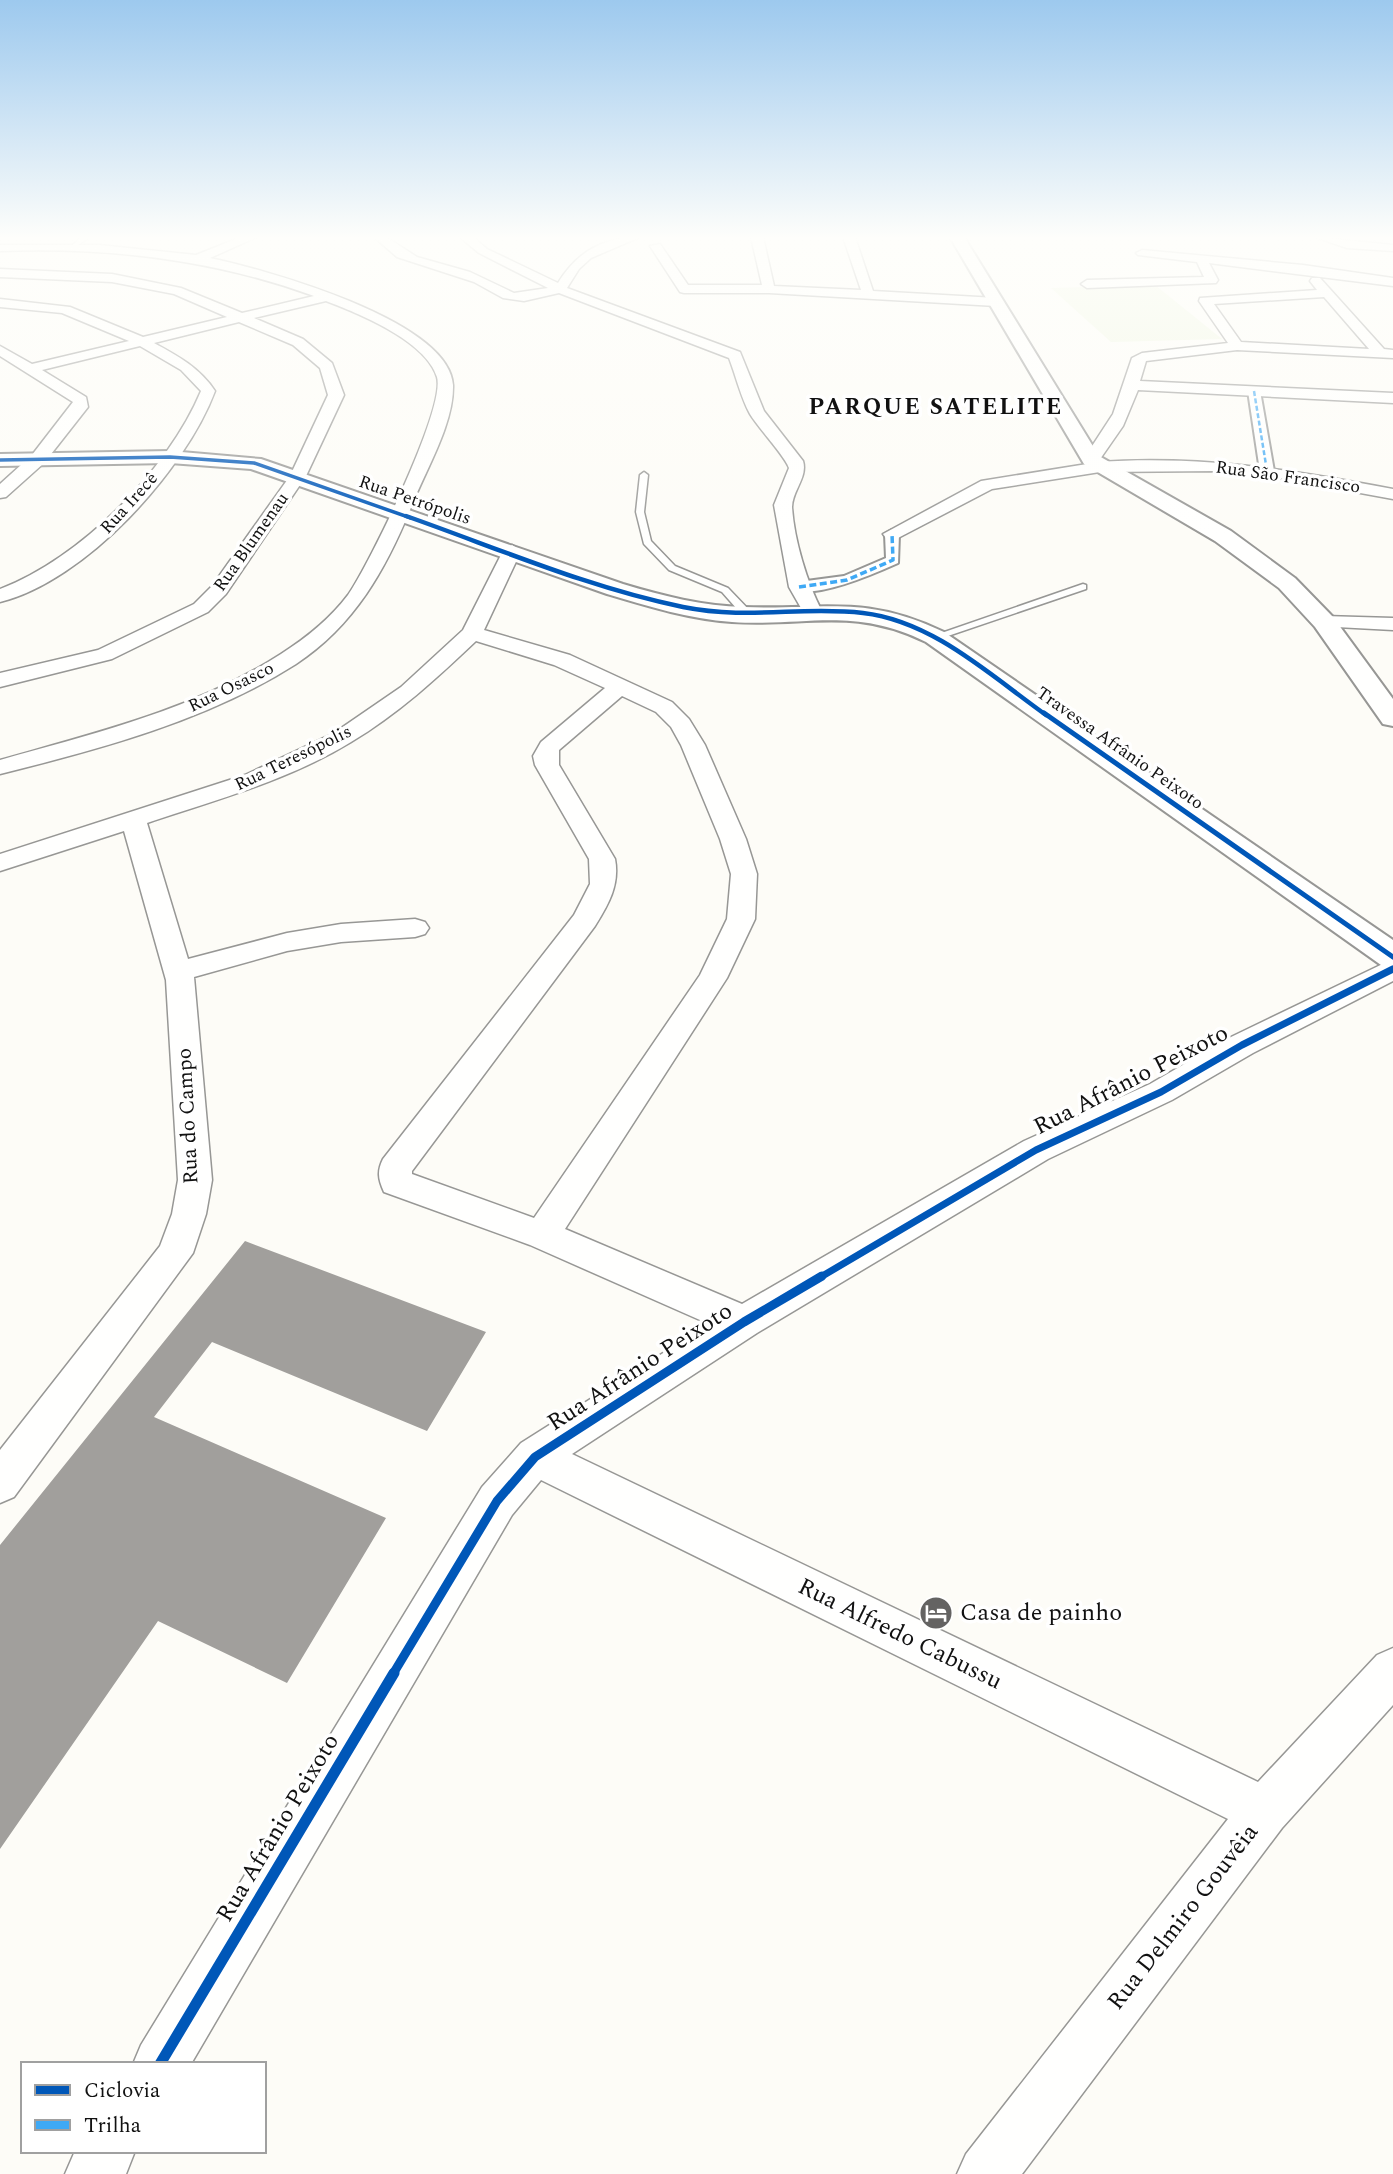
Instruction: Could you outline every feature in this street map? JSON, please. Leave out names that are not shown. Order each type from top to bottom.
[{"type":"street","name":"Rua Irecê","points":[[0,596],[72,560],[93,541],[170,457],[204,406],[208,391],[197,374],[133,338]]},
{"type":"street","points":[[33,368],[150,338]]},
{"type":"street","name":"Rua Blumenau","points":[[0,680],[105,655],[173,624],[201,608],[219,590],[298,476],[336,395],[327,366],[315,353],[290,338]]},
{"type":"street","name":"Rua Osasco","points":[[0,767],[162,720],[265,673],[325,632],[360,595],[400,511],[442,408],[445,378],[433,355],[410,338]]},
{"type":"street","points":[[691,338],[735,355],[757,411],[772,436],[795,461],[797,468],[783,505],[806,599],[893,560],[892,534]]},
{"type":"street","points":[[1018,338],[1091,457],[1241,548],[1287,583],[1324,622],[1393,718]]},
{"type":"street","points":[[1232,338],[1237,346]]},
{"type":"street","points":[[1372,338],[1386,353]]},
{"type":"street","points":[[1091,457],[1110,439],[1133,385],[1137,361],[1142,356],[1237,346],[1386,353]]},
{"type":"street","points":[[0,350],[81,400],[80,407],[38,459],[0,493]]},
{"type":"street","points":[[1133,385],[1393,398]]},
{"type":"street","points":[[1254,391],[1267,471]]},
{"type":"street","name":"Rua Petrópolis","points":[[0,460],[170,457],[254,463],[400,511],[615,589],[663,603],[748,615],[806,599]]},
{"type":"street","name":"Rua São Francisco","points":[[892,534],[987,485],[1091,457],[1267,471],[1387,488]]},
{"type":"street","name":"Rua Teresópolis","points":[[0,863],[254,780],[342,738],[408,692],[472,633],[512,551]]},
{"type":"street","name":"Travessa Afrânio Peixoto","points":[[806,599],[899,620],[935,637],[1393,957]]},
{"type":"street","points":[[1324,622],[1393,624]]},
{"type":"street","points":[[472,633],[562,660],[622,685],[664,707],[681,724],[693,745],[733,839],[744,874],[741,919],[713,978],[542,1235]]},
{"type":"street","points":[[622,685],[549,747],[545,756],[547,765],[602,859],[606,871],[604,888],[585,920],[395,1168],[393,1176],[397,1182],[542,1235],[744,1322]]},
{"type":"street","name":"Rua do Campo","points":[[0,1483],[175,1254],[189,1214],[195,1180],[177,972],[134,821]]},
{"type":"street","points":[[177,972],[300,940],[341,933],[415,928]]},
{"type":"street","name":"Rua Afrânio Peixoto","points":[[161,2062],[497,1501],[535,1457],[589,1419],[744,1322],[1036,1150],[1161,1092],[1241,1045],[1393,969]]},
{"type":"street","name":"Rua Alfredo Cabussu","points":[[535,1457],[1265,1811]]},
{"type":"street","name":"Rua Delmiro Gouvêia","points":[[986,2174],[1265,1811],[1393,1671]]},
{"type":"street","points":[[94,2174],[106,2153]]},
{"type":"lane","points":[[644,475],[640,512],[647,542],[672,568],[725,590],[748,615]]},
{"type":"lane","points":[[935,637],[1083,587]]},
{"type":"green space","points":[[1107,338],[1222,339],[1111,342]]},
{"type":"building","points":[[245,1241],[486,1332],[427,1431],[212,1342],[154,1417],[386,1518],[287,1683],[158,1621],[0,1849],[0,1545]]},
{"type":"marked path","points":[[1254,391],[1267,471]]},
{"type":"marked path","points":[[799,587],[847,580],[893,560],[892,534]]},
{"type":"cycle path","points":[[0,460],[170,457],[254,463],[615,589],[664,603],[697,610],[747,615],[864,613],[910,625],[935,637],[1393,957]]},
{"type":"cycle path","points":[[161,2062],[497,1501],[535,1457],[744,1322],[1036,1150],[1161,1092],[1242,1045],[1393,969]]},
{"type":"place","name":"Casa de painho","points":[[936,1613]]},
{"type":"district","name":"PARQUE SATELITE","points":[[936,407]]}]
